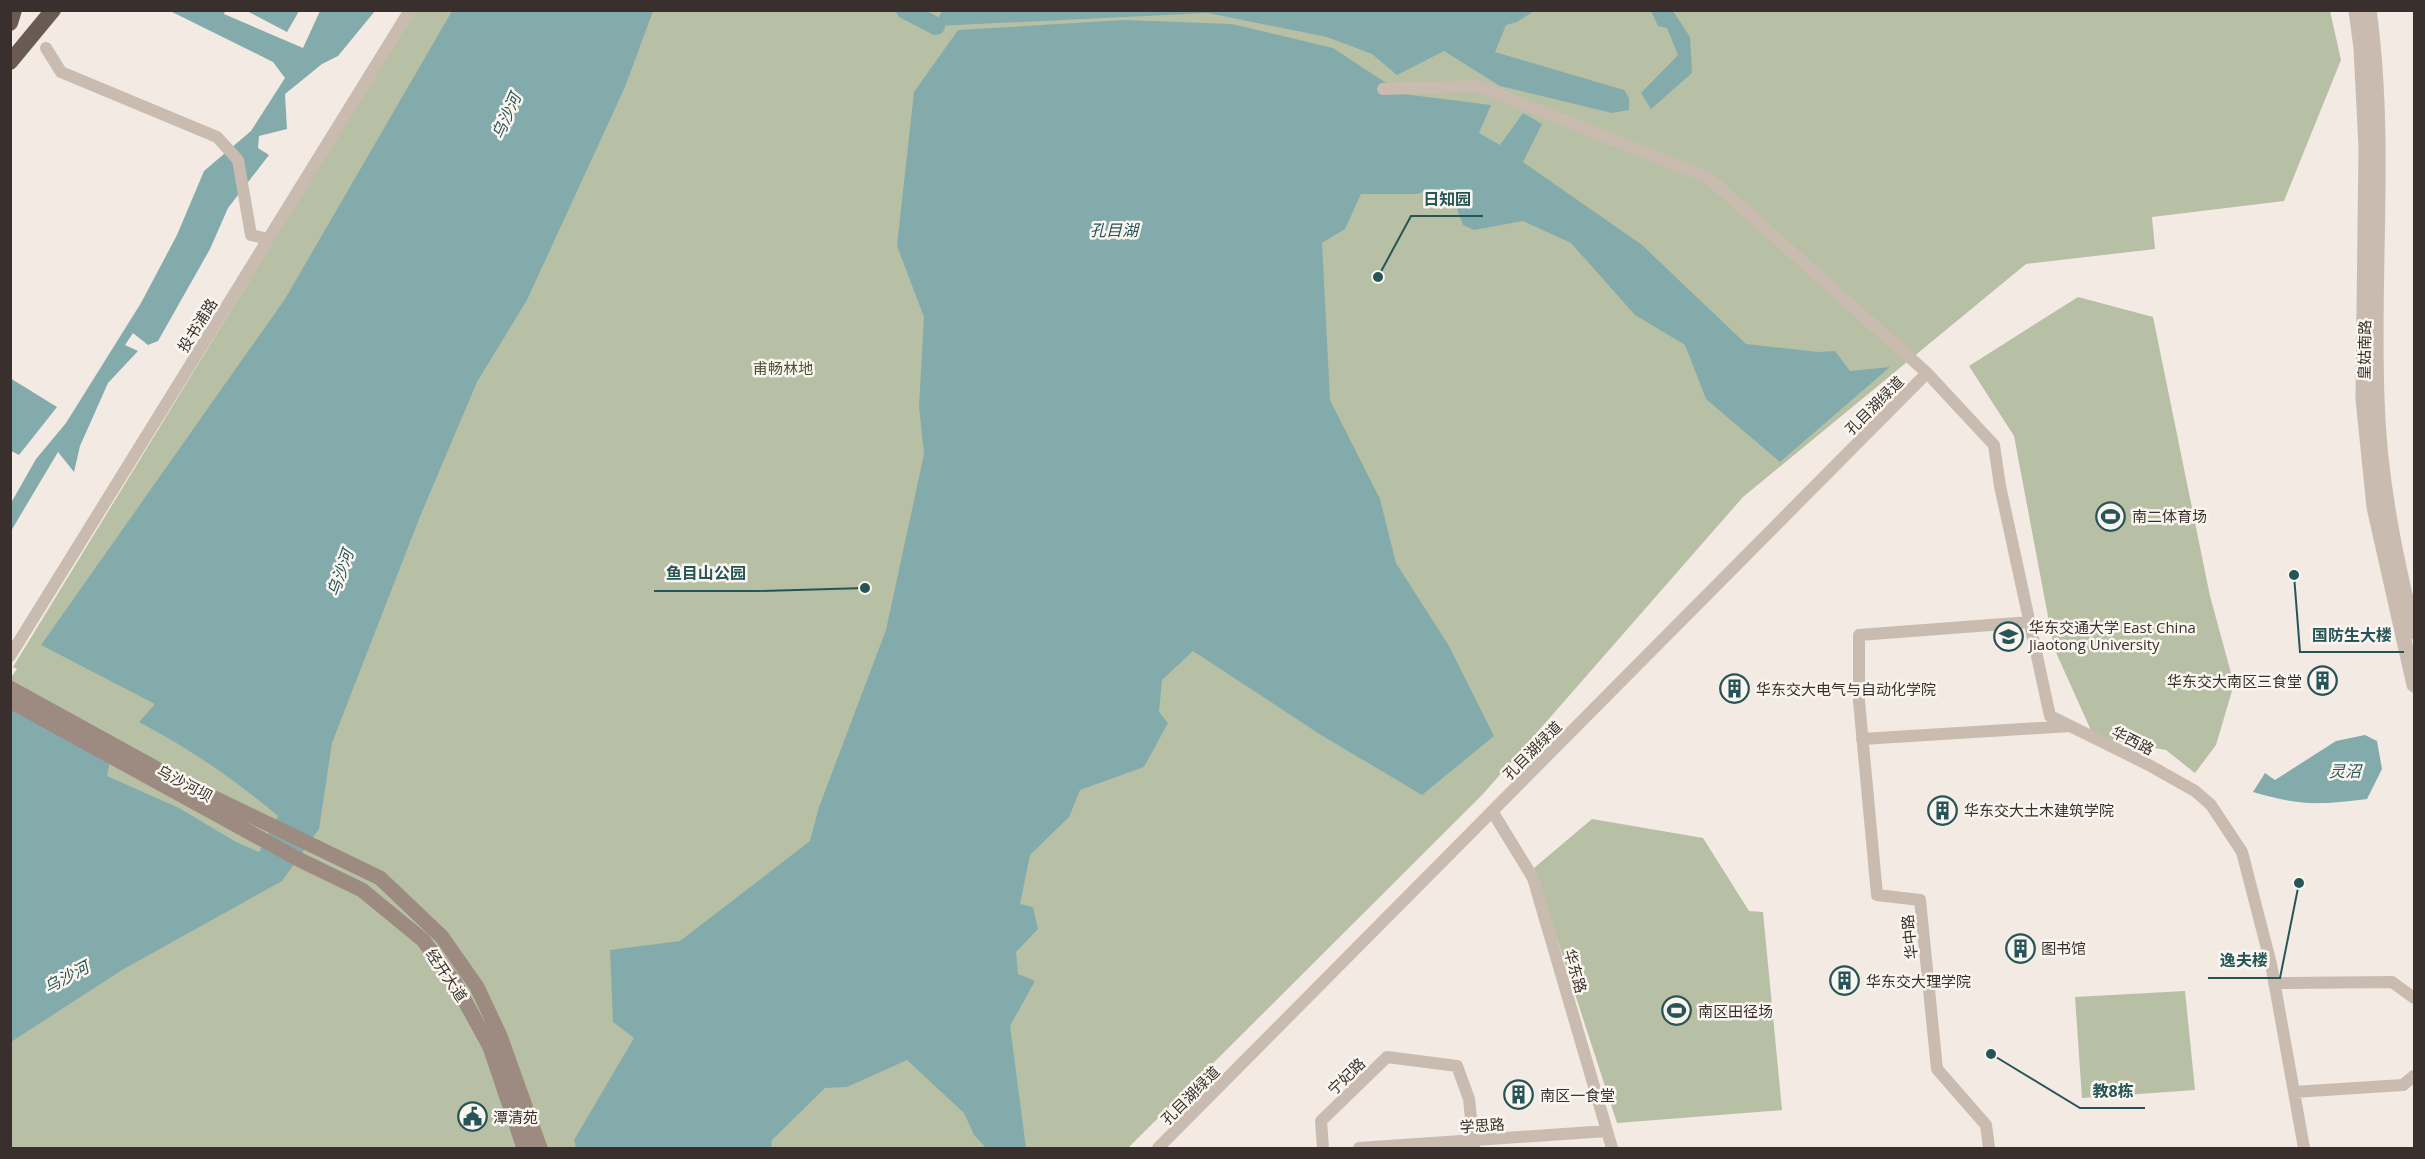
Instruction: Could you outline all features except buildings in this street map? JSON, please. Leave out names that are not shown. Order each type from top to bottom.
[{"type":"highway","points":[[10,23],[14,10]]},
{"type":"highway","points":[[10,62],[53,10]]},
{"type":"main road","name":"乌沙河坝","points":[[10,688],[248,824],[300,860]]},
{"type":"main road","name":"乌沙河坝","points":[[10,700],[248,824],[364,868]]},
{"type":"main road","name":"经开大道","points":[[300,860],[362,890],[423,940],[455,983],[490,1047],[524,1149]]},
{"type":"main road","name":"经开大道","points":[[364,868],[380,878],[442,937],[477,987],[500,1036],[540,1149]]},
{"type":"street","name":"投书浦路","points":[[10,656],[410,10]]},
{"type":"street","name":"皇姑南路","points":[[2356,10],[2361,48],[2366,147],[2363,399],[2374,507],[2415,685]]},
{"type":"street","name":"皇姑南路","points":[[2369,10],[2374,46],[2379,147],[2377,399],[2387,505],[2415,632]]},
{"type":"street","points":[[46,48],[61,72],[217,137],[238,160],[250,235],[268,239]]},
{"type":"street","name":"华西路","points":[[1383,89],[1477,86],[1709,178],[1928,373],[1994,445],[2050,716],[2147,764],[2195,791],[2211,805],[2242,852],[2274,983],[2304,1149]]},
{"type":"street","name":"孔目湖绿道","points":[[1158,1149],[1928,373]]},
{"type":"street","name":"华中路","points":[[1989,1149],[1986,1125],[1937,1069],[1920,900],[1876,895],[1859,701],[1859,635],[2030,622]]},
{"type":"street","points":[[1862,739],[2071,726]]},
{"type":"street","name":"华东路","points":[[1492,811],[1533,878],[1612,1149]]},
{"type":"street","points":[[2274,983],[2392,982],[2415,998]]},
{"type":"street","name":"宁妃路","points":[[1323,1149],[1321,1121],[1387,1057],[1457,1066],[1469,1099],[1474,1144]]},
{"type":"street","points":[[2294,1092],[2403,1085],[2415,1076]]},
{"type":"street","name":"学思路","points":[[1359,1149],[1474,1144],[1607,1131]]},
{"type":"green space","name":"甫畅林地","points":[[414,11],[2330,11],[2341,60],[2284,201],[2152,217],[2155,249],[2026,264],[1743,497],[1483,794],[1128,1148],[11,1148],[10,679],[17,669],[13,667]]},
{"type":"green space","name":"南二体育场","points":[[2078,297],[2153,317],[2210,596],[2234,684],[2216,745],[2195,773],[2166,750],[2094,737],[2054,648],[2014,436],[1969,366]]},
{"type":"green space","name":"南区田径场","points":[[1592,819],[1703,838],[1749,911],[1763,912],[1782,1110],[1617,1123],[1534,868]]},
{"type":"green space","points":[[2185,991],[2195,1090],[2082,1098],[2075,997]]},
{"type":"water","points":[[942,10],[1534,11],[1517,22],[1506,25],[1495,52],[1624,90],[1629,98],[1629,110],[1612,113],[1500,86],[1444,51],[1397,75],[1372,54],[1327,37],[1208,13],[936,26]]},
{"type":"water","points":[[170,11],[225,11],[224,14],[303,48],[320,11],[375,11],[338,56],[322,64],[285,94],[287,129],[259,136],[258,148],[269,155],[228,208],[210,249],[158,341],[148,345],[133,333],[125,345],[138,351],[108,383],[80,446],[74,472],[58,452],[11,531],[11,503],[36,459],[66,423],[141,303],[177,235],[204,171],[251,131],[285,78],[273,62]]},
{"type":"water","points":[[247,11],[299,11],[287,32]]},
{"type":"water","name":"乌沙河","points":[[452,11],[653,11],[625,87],[527,300],[477,382],[419,519],[332,743],[319,829],[282,881],[122,970],[11,1042],[11,700],[111,756],[107,776],[179,808],[236,842],[259,852],[278,816],[211,765],[139,722],[155,704],[41,645],[285,299]]},
{"type":"water","points":[[1651,11],[1673,11],[1690,37],[1692,73],[1651,109],[1641,93],[1678,55],[1667,28],[1658,26]]},
{"type":"water","name":"孔目湖","points":[[1124,20],[1232,24],[1333,48],[1403,94],[1491,105],[1479,133],[1500,145],[1523,113],[1542,124],[1523,162],[1642,245],[1746,344],[1819,352],[1835,351],[1850,371],[1890,367],[1780,462],[1706,399],[1685,345],[1635,315],[1571,243],[1523,221],[1474,230],[1463,225],[1453,199],[1432,189],[1417,194],[1361,194],[1345,229],[1322,243],[1330,400],[1380,499],[1396,563],[1449,646],[1494,736],[1422,795],[1321,735],[1193,651],[1162,680],[1159,712],[1168,723],[1144,767],[1080,790],[1069,817],[1030,855],[1020,904],[1033,907],[1038,929],[1016,952],[1018,974],[1035,981],[1010,1026],[1026,1148],[986,1148],[974,1135],[964,1113],[907,1060],[847,1087],[825,1088],[772,1140],[771,1148],[576,1148],[574,1140],[634,1038],[613,1022],[610,950],[680,941],[810,841],[819,807],[886,630],[924,454],[919,407],[924,317],[897,246],[914,92],[958,30]]},
{"type":"water","points":[[10,378],[57,407],[19,455],[11,451]]},
{"type":"water","name":"灵沼","points":[[2365,735],[2377,741],[2382,769],[2367,799],[2310,803],[2284,800],[2253,792],[2265,773],[2275,780],[2336,741]]},
{"type":"waterway","points":[[905,10],[936,26]]},
{"type":"place","name":"日知园","points":[[1378,277]]},
{"type":"place","name":"南二体育场","points":[[2111,516]]},
{"type":"place","name":"国防生大楼","points":[[2294,575]]},
{"type":"place","name":"鱼目山公园","points":[[865,588]]},
{"type":"place","name":"华东交通大学 East China Jiaotong University","points":[[2008,636]]},
{"type":"place","name":"华东交大南区三食堂","points":[[2323,681]]},
{"type":"place","name":"华东交大电气与自动化学院","points":[[1735,689]]},
{"type":"place","name":"华东交大土木建筑学院","points":[[1943,810]]},
{"type":"place","name":"逸夫楼","points":[[2299,883]]},
{"type":"place","name":"图书馆","points":[[2020,948]]},
{"type":"place","name":"华东交大理学院","points":[[1845,981]]},
{"type":"place","name":"南区田径场","points":[[1677,1011]]},
{"type":"place","name":"教8栋","points":[[1991,1054]]},
{"type":"place","name":"南区一食堂","points":[[1519,1095]]},
{"type":"place","name":"潭清苑","points":[[472,1117]]}]
